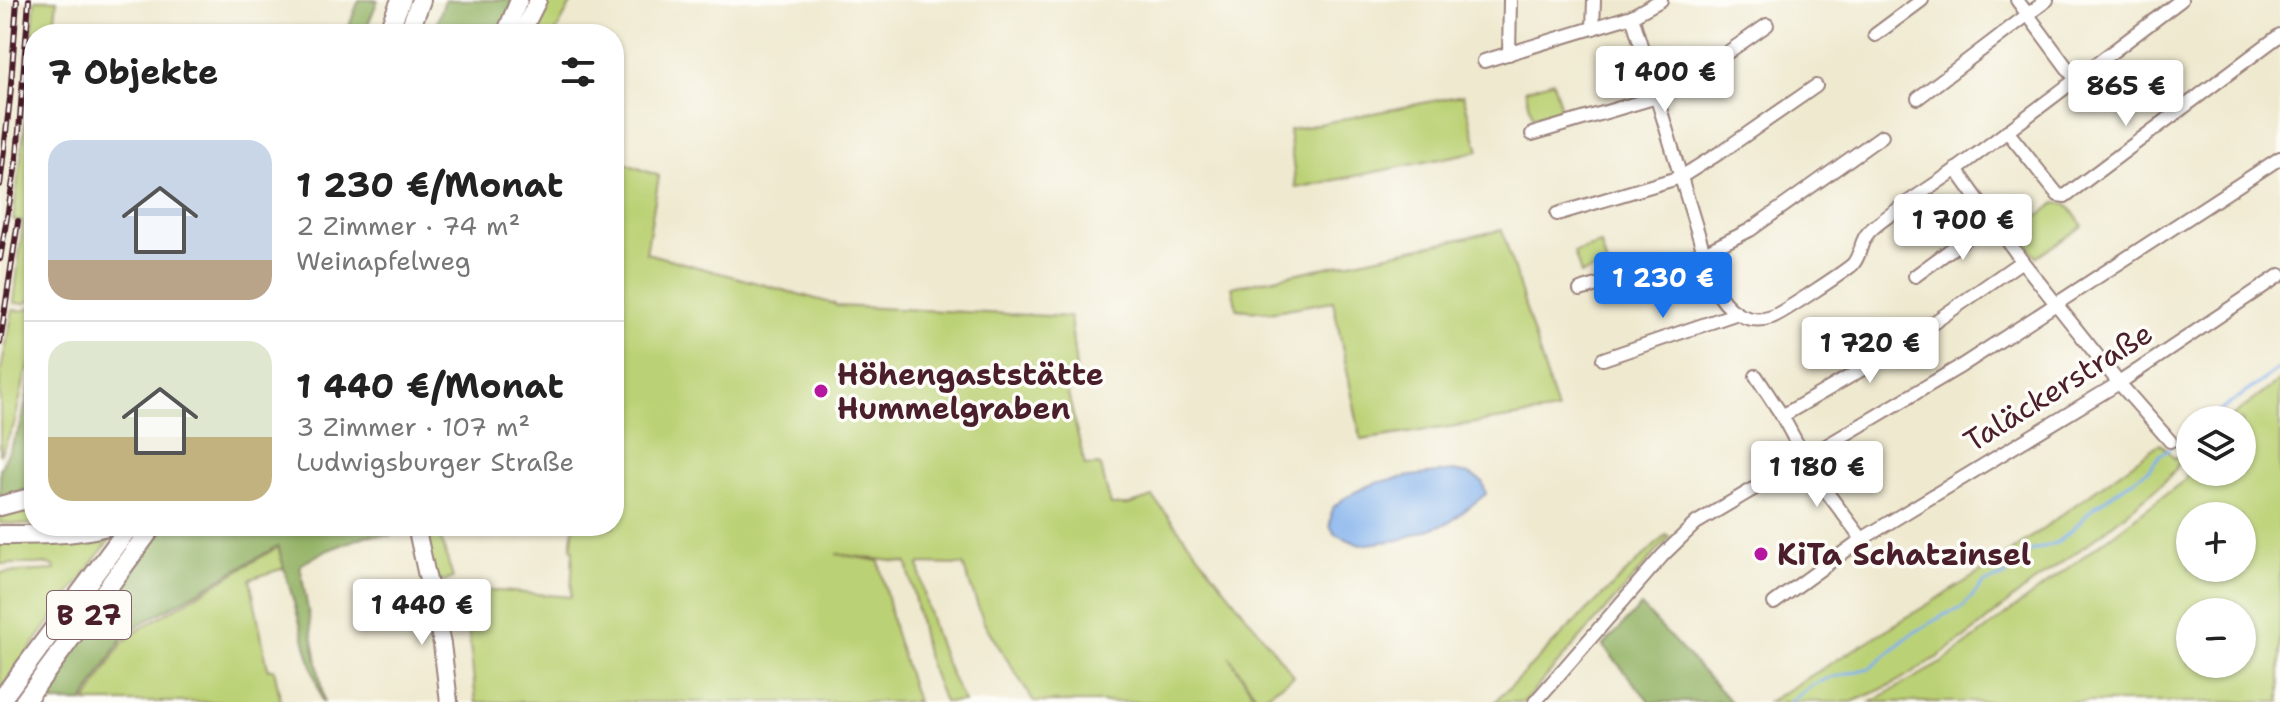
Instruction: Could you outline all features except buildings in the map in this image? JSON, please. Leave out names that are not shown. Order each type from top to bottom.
[{"type":"highway","points":[[391,24],[401,0]]},
{"type":"highway","points":[[412,24],[421,0]]},
{"type":"highway","points":[[4,505],[24,500]]},
{"type":"highway","points":[[0,535],[24,535]]},
{"type":"highway","name":"B 27","points":[[0,701],[123,536]]},
{"type":"highway","name":"B 27","points":[[24,702],[146,536]]},
{"type":"main road","points":[[509,24],[519,0]]},
{"type":"main road","points":[[526,24],[538,0]]},
{"type":"main road","points":[[418,536],[442,644],[449,702]]},
{"type":"street","points":[[1509,54],[1510,0]]},
{"type":"street","points":[[1593,28],[1594,0]]},
{"type":"street","points":[[1484,61],[1632,16],[1661,0]]},
{"type":"street","points":[[1875,35],[1922,0]]},
{"type":"street","points":[[2017,0],[2076,80]]},
{"type":"street","points":[[1918,98],[2047,0]]},
{"type":"street","points":[[1632,16],[1719,297],[1735,314],[1764,319],[1782,312],[1853,263],[1867,233],[2181,0]]},
{"type":"street","points":[[1532,134],[1657,97],[1691,78],[1767,25]]},
{"type":"street","points":[[2007,131],[2058,195],[2065,196],[2280,35]]},
{"type":"street","points":[[1557,214],[1681,177],[1816,86]]},
{"type":"street","points":[[1580,290],[1704,253],[1750,230],[1882,136]]},
{"type":"street","points":[[1535,702],[1683,534],[1706,517],[1961,366],[2280,158]]},
{"type":"street","points":[[1956,169],[2056,305],[2170,441]]},
{"type":"street","points":[[1915,276],[1991,220]]},
{"type":"street","points":[[1782,416],[1893,351],[2022,261]]},
{"type":"street","name":"Taläckerstraße","points":[[1774,603],[1862,539],[2119,383],[2280,275]]},
{"type":"street","points":[[1603,359],[1735,314]]},
{"type":"street","points":[[1756,376],[1814,475],[1862,539]]},
{"type":"green space","points":[[35,0],[57,0],[54,24],[33,24]]},
{"type":"green space","points":[[359,0],[378,0],[368,24],[350,24]]},
{"type":"green space","points":[[445,0],[513,0],[504,24],[437,24]]},
{"type":"green space","points":[[548,0],[573,0],[560,24],[537,24]]},
{"type":"green space","points":[[1553,81],[1561,109],[1533,117],[1525,90]]},
{"type":"green space","points":[[1463,95],[1479,151],[1296,188],[1289,130]]},
{"type":"green space","points":[[24,133],[23,303],[14,303],[23,222],[13,220]]},
{"type":"green space","points":[[624,163],[659,176],[646,253],[836,306],[1070,317],[1077,377],[1065,381],[1085,466],[1100,465],[1111,505],[1128,505],[1153,497],[1294,676],[1259,700],[1229,656],[1258,702],[1034,702],[984,623],[963,565],[919,564],[925,600],[936,635],[964,702],[944,702],[927,658],[907,563],[836,554],[879,561],[894,630],[917,702],[476,702],[464,588],[571,597],[573,536],[624,536]]},
{"type":"green space","points":[[2056,203],[2067,204],[2083,226],[2037,257],[2017,231]]},
{"type":"green space","points":[[1502,230],[1557,411],[1361,440],[1333,301],[1269,312],[1237,309],[1232,287]]},
{"type":"green space","points":[[1601,244],[1607,266],[1581,274],[1574,252]]},
{"type":"green space","points":[[13,310],[24,310],[24,380],[14,425],[0,455],[0,375]]},
{"type":"green space","points":[[2280,380],[2280,702],[1871,702],[1943,662],[2177,486],[2256,486],[2256,406],[2246,406]]},
{"type":"green space","points":[[24,411],[24,490],[0,496],[0,469],[20,428]]},
{"type":"green space","points":[[2160,443],[2176,457],[2176,468],[2164,482],[2088,544],[1938,657],[1891,685],[1852,702],[1768,702],[1994,564]]},
{"type":"green space","points":[[24,506],[24,524],[0,523],[0,512]]},
{"type":"green space","points":[[1666,535],[1670,537],[1524,702],[1495,702],[1579,618]]},
{"type":"green space","points":[[112,536],[0,690],[0,573],[55,570],[54,566],[47,564],[0,564],[0,543]]},
{"type":"green space","points":[[158,536],[365,536],[323,552],[300,565],[324,702],[278,546],[141,624],[121,640],[83,702],[38,702]]},
{"type":"green space","points":[[424,536],[440,536],[453,578],[444,582],[434,579]]},
{"type":"green space","points":[[278,547],[284,568],[250,579],[268,669],[274,669],[281,702],[86,702],[122,643],[143,627]]},
{"type":"green space","points":[[1641,606],[1731,702],[1650,702],[1603,646]]},
{"type":"water","points":[[1453,471],[1482,481],[1486,494],[1450,522],[1399,540],[1360,545],[1335,534],[1330,526],[1332,508],[1360,490],[1389,480]]},
{"type":"waterway","points":[[2227,406],[2280,368]]},
{"type":"waterway","points":[[1790,702],[1814,684],[1870,668],[1910,635],[1962,608],[1984,583],[2005,576],[2013,564],[2031,551],[2056,543],[2094,507],[2148,470],[2176,443]]},
{"type":"railway","points":[[0,185],[17,0]]},
{"type":"railway","points":[[27,24],[29,0]]},
{"type":"railway","points":[[0,259],[17,157],[24,65]]},
{"type":"railway","points":[[0,343],[18,221]]},
{"type":"place","name":"Höhengaststätte Hummelgraben","points":[[821,391]]},
{"type":"place","name":"KiTa Schatzinsel","points":[[1761,554]]}]
